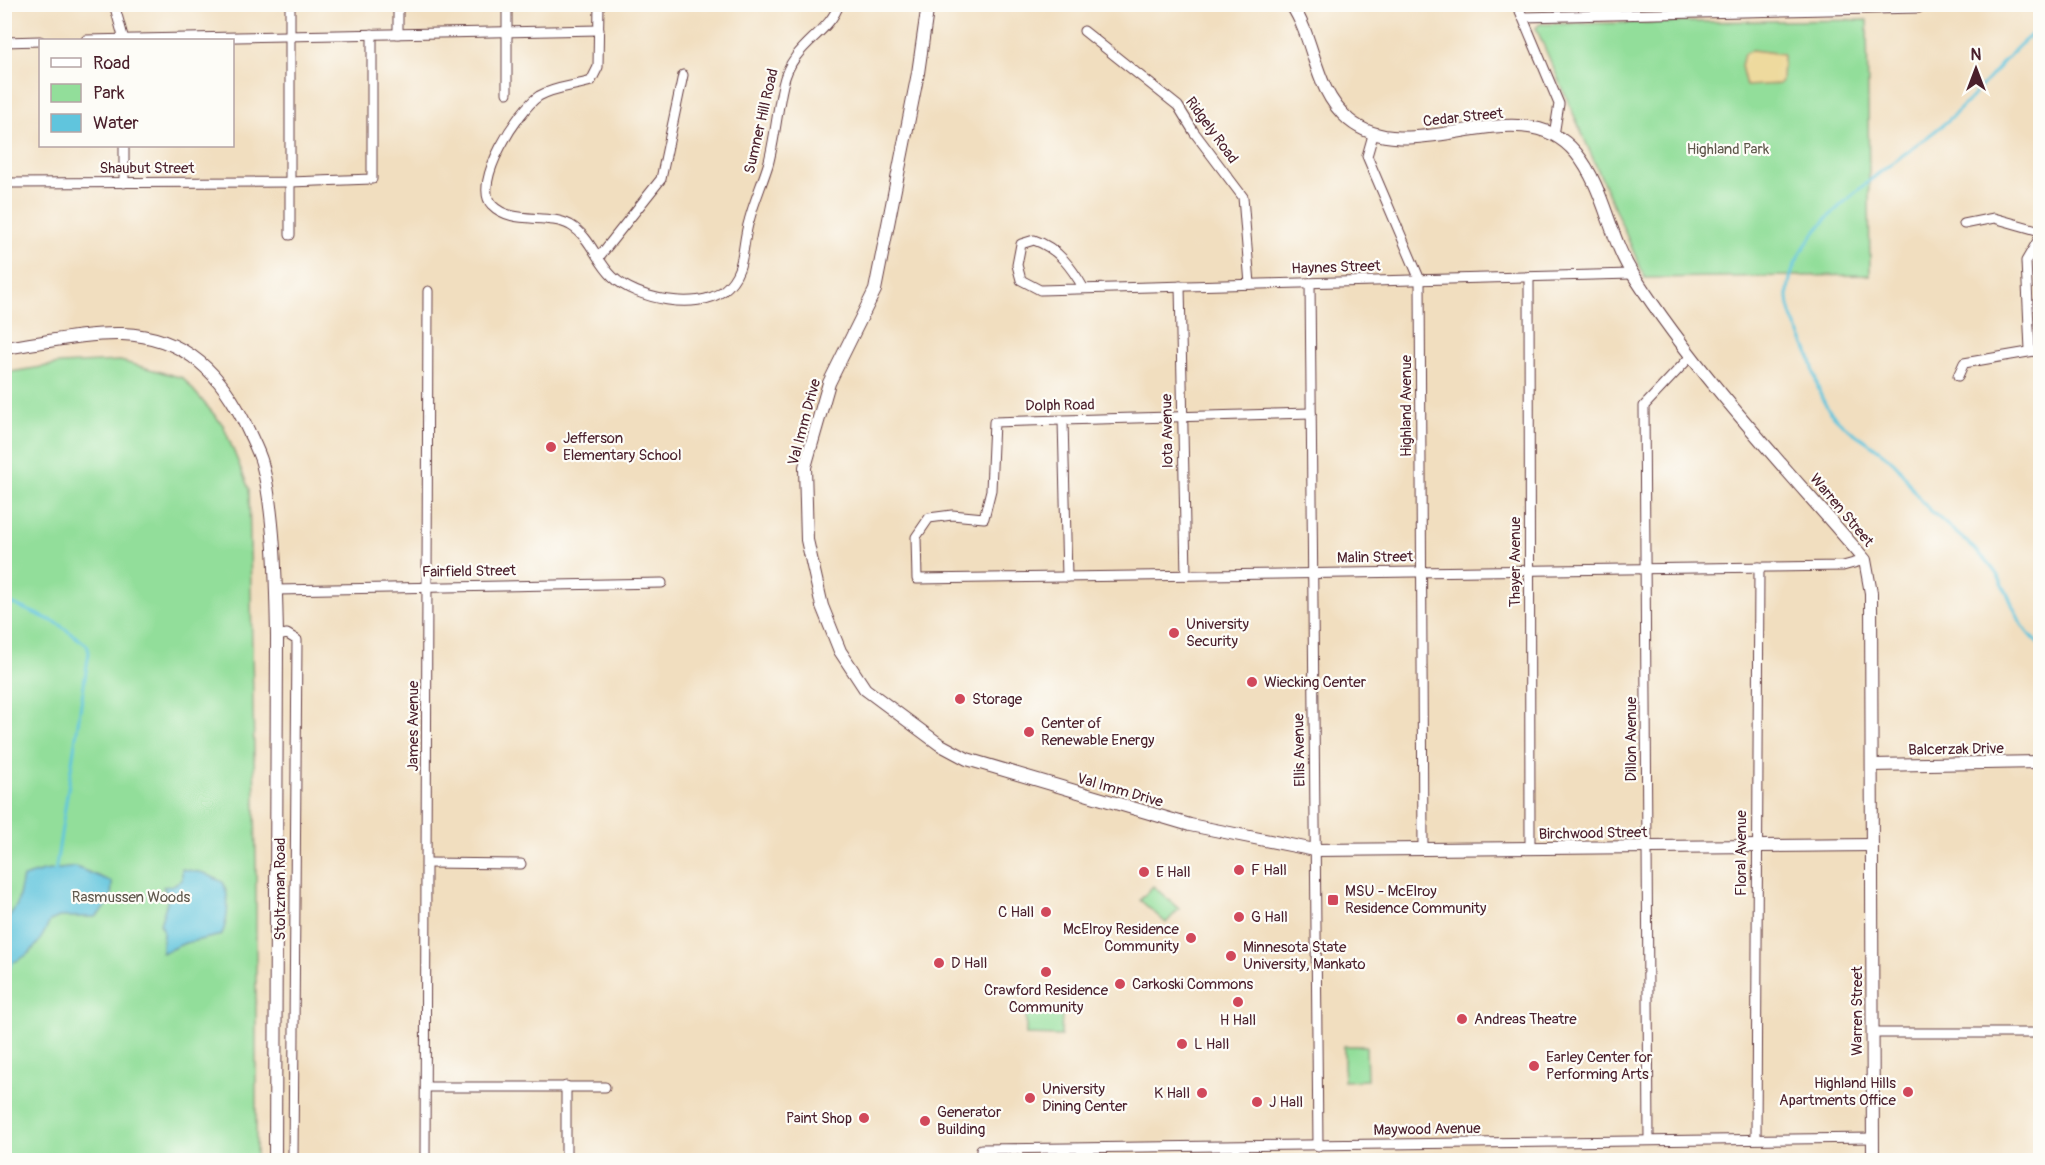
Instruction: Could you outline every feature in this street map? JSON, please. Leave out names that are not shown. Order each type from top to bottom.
[{"type":"street","points":[[114,4],[124,39]]},
{"type":"street","points":[[290,4],[290,235]]},
{"type":"street","points":[[398,4],[398,34]]},
{"type":"street","points":[[507,4],[507,93]]},
{"type":"street","points":[[166,39],[599,30],[599,4]]},
{"type":"street","name":"Sumner Hill Road","points":[[599,30],[598,67],[591,81],[552,91],[530,104],[502,147],[487,175],[485,188],[491,204],[499,210],[568,224],[579,231],[606,269],[622,284],[642,293],[680,301],[704,301],[715,296],[734,281],[744,259],[748,222],[768,163],[783,83],[790,64],[798,51],[830,21],[838,4]]},
{"type":"street","name":"Val Imm Drive","points":[[928,4],[918,73],[875,290],[829,383],[805,467],[807,540],[822,606],[840,651],[865,689],[939,744],[967,759],[1190,825],[1315,850]]},
{"type":"street","points":[[1291,4],[1305,30],[1317,73],[1328,97],[1349,120],[1373,135]]},
{"type":"street","points":[[1516,4],[1559,104],[1554,135]]},
{"type":"street","points":[[1523,17],[1616,10],[1919,8]]},
{"type":"street","name":"Ridgely Road","points":[[1084,31],[1178,106],[1194,132],[1243,197],[1250,284]]},
{"type":"street","name":"Shaubut Street","points":[[4,183],[290,182],[372,179],[372,34]]},
{"type":"street","points":[[4,42],[39,41]]},
{"type":"street","points":[[598,257],[661,179],[683,75]]},
{"type":"street","name":"Cedar Street","points":[[1373,135],[1407,138],[1481,128],[1521,127],[1554,135]]},
{"type":"street","name":"Highland Avenue","points":[[1373,135],[1367,156],[1420,280],[1423,849]]},
{"type":"street","name":"Warren Street","points":[[1554,135],[1576,153],[1581,161],[1595,187],[1632,274],[1691,356],[1865,560],[1871,593],[1873,1161]]},
{"type":"street","points":[[124,147],[124,183]]},
{"type":"street","points":[[1964,224],[1994,218],[2040,231]]},
{"type":"street","points":[[2030,350],[2026,261],[2040,237]]},
{"type":"street","name":"Haynes Street","points":[[1084,289],[1075,273],[1054,249],[1034,240],[1021,244],[1017,265],[1021,280],[1040,290],[1084,289],[1250,284],[1632,274]]},
{"type":"street","name":"Thayer Avenue","points":[[1529,277],[1530,848]]},
{"type":"street","name":"Ellis Avenue","points":[[1310,283],[1318,1146]]},
{"type":"street","name":"Iota Avenue","points":[[1180,286],[1186,575]]},
{"type":"street","name":"James Avenue","points":[[426,1161],[428,291]]},
{"type":"street","name":"Stoltzman Road","points":[[4,348],[122,334],[167,343],[202,362],[234,399],[262,461],[276,590],[277,636],[275,1161]]},
{"type":"street","points":[[1958,376],[1964,363],[2040,350]]},
{"type":"street","name":"Dillon Avenue","points":[[1649,1140],[1644,406],[1691,356]]},
{"type":"street","name":"Dolph Road","points":[[916,547],[916,537],[929,518],[952,515],[984,518],[991,490],[994,422],[1311,413]]},
{"type":"street","points":[[1063,421],[1067,577]]},
{"type":"street","name":"Malin Street","points":[[916,547],[917,579],[1843,566],[1865,560]]},
{"type":"street","name":"Floral Avenue","points":[[1756,1138],[1759,567]]},
{"type":"street","name":"Fairfield Street","points":[[276,590],[662,583]]},
{"type":"street","name":"Stoltzman Road","points":[[277,636],[287,634],[297,640],[293,1161]]},
{"type":"street","name":"Balcerzak Drive","points":[[1872,765],[2040,762]]},
{"type":"street","name":"Birchwood Street","points":[[1315,850],[1872,845]]},
{"type":"street","points":[[428,863],[521,864]]},
{"type":"street","points":[[1872,1033],[2040,1033]]},
{"type":"street","points":[[566,1086],[566,1161]]},
{"type":"street","points":[[426,1087],[604,1087]]},
{"type":"street","name":"Maywood Avenue","points":[[981,1161],[981,1149],[1873,1138]]},
{"type":"green space","name":"Highland Park","points":[[1867,20],[1870,275],[1645,278],[1536,28],[1540,24]]},
{"type":"green space","name":"Rasmussen Woods","points":[[120,361],[183,378],[223,425],[249,489],[256,860],[256,1160],[5,1160],[5,373],[60,364]]},
{"type":"green space","points":[[1153,886],[1179,909],[1166,923],[1140,900]]},
{"type":"green space","points":[[1026,1012],[1062,1012],[1061,1036],[1026,1035]]},
{"type":"green space","points":[[1344,1046],[1366,1046],[1367,1080],[1344,1081]]},
{"type":"sand","points":[[1752,50],[1783,54],[1782,81],[1779,84],[1746,86],[1741,66],[1744,54]]},
{"type":"water","points":[[76,867],[112,882],[111,901],[96,917],[59,917],[50,921],[30,952],[11,963],[5,961],[5,922],[17,905],[23,877],[43,871]]},
{"type":"water","points":[[182,869],[204,873],[223,882],[228,902],[226,922],[222,935],[185,943],[162,953],[163,929],[160,924],[169,896],[163,887],[182,880]]},
{"type":"waterway","points":[[2040,28],[2014,50],[1945,123],[1850,196],[1827,218],[1808,241],[1794,266],[1788,291],[1789,308],[1809,355],[1820,393],[1829,410],[1847,428],[1889,458],[1924,504],[1985,560],[2000,579],[2024,628],[2040,645]]},
{"type":"waterway","points":[[4,600],[57,623],[87,645],[89,652],[55,873]]},
{"type":"waterway","points":[[4,977],[13,960]]},
{"type":"place","name":"Jefferson Elementary School","points":[[551,447]]},
{"type":"place","name":"University Security","points":[[1174,633]]},
{"type":"place","name":"Wiecking Center","points":[[1252,682]]},
{"type":"place","name":"Storage","points":[[960,699]]},
{"type":"place","name":"Center of Renewable Energy","points":[[1029,732]]},
{"type":"place","name":"F Hall","points":[[1239,870]]},
{"type":"place","name":"E Hall","points":[[1144,872]]},
{"type":"place","name":"MSU - McElroy Residence Community","points":[[1333,900]]},
{"type":"place","name":"C Hall","points":[[1046,912]]},
{"type":"place","name":"G Hall","points":[[1239,917]]},
{"type":"place","name":"McElroy Residence Community","points":[[1191,938]]},
{"type":"place","name":"Minnesota State University, Mankato","points":[[1231,956]]},
{"type":"place","name":"D Hall","points":[[939,963]]},
{"type":"place","name":"Crawford Residence Community","points":[[1046,972]]},
{"type":"place","name":"Carkoski Commons","points":[[1120,984]]},
{"type":"place","name":"H Hall","points":[[1238,1002]]},
{"type":"place","name":"Andreas Theatre","points":[[1462,1019]]},
{"type":"place","name":"L Hall","points":[[1182,1044]]},
{"type":"place","name":"Earley Center for Performing Arts","points":[[1534,1066]]},
{"type":"place","name":"Highland Hills Apartments Office","points":[[1908,1092]]},
{"type":"place","name":"K Hall","points":[[1202,1093]]},
{"type":"place","name":"University Dining Center","points":[[1030,1098]]},
{"type":"place","name":"J Hall","points":[[1257,1102]]},
{"type":"place","name":"Paint Shop","points":[[864,1118]]},
{"type":"place","name":"Generator Building","points":[[925,1121]]}]
